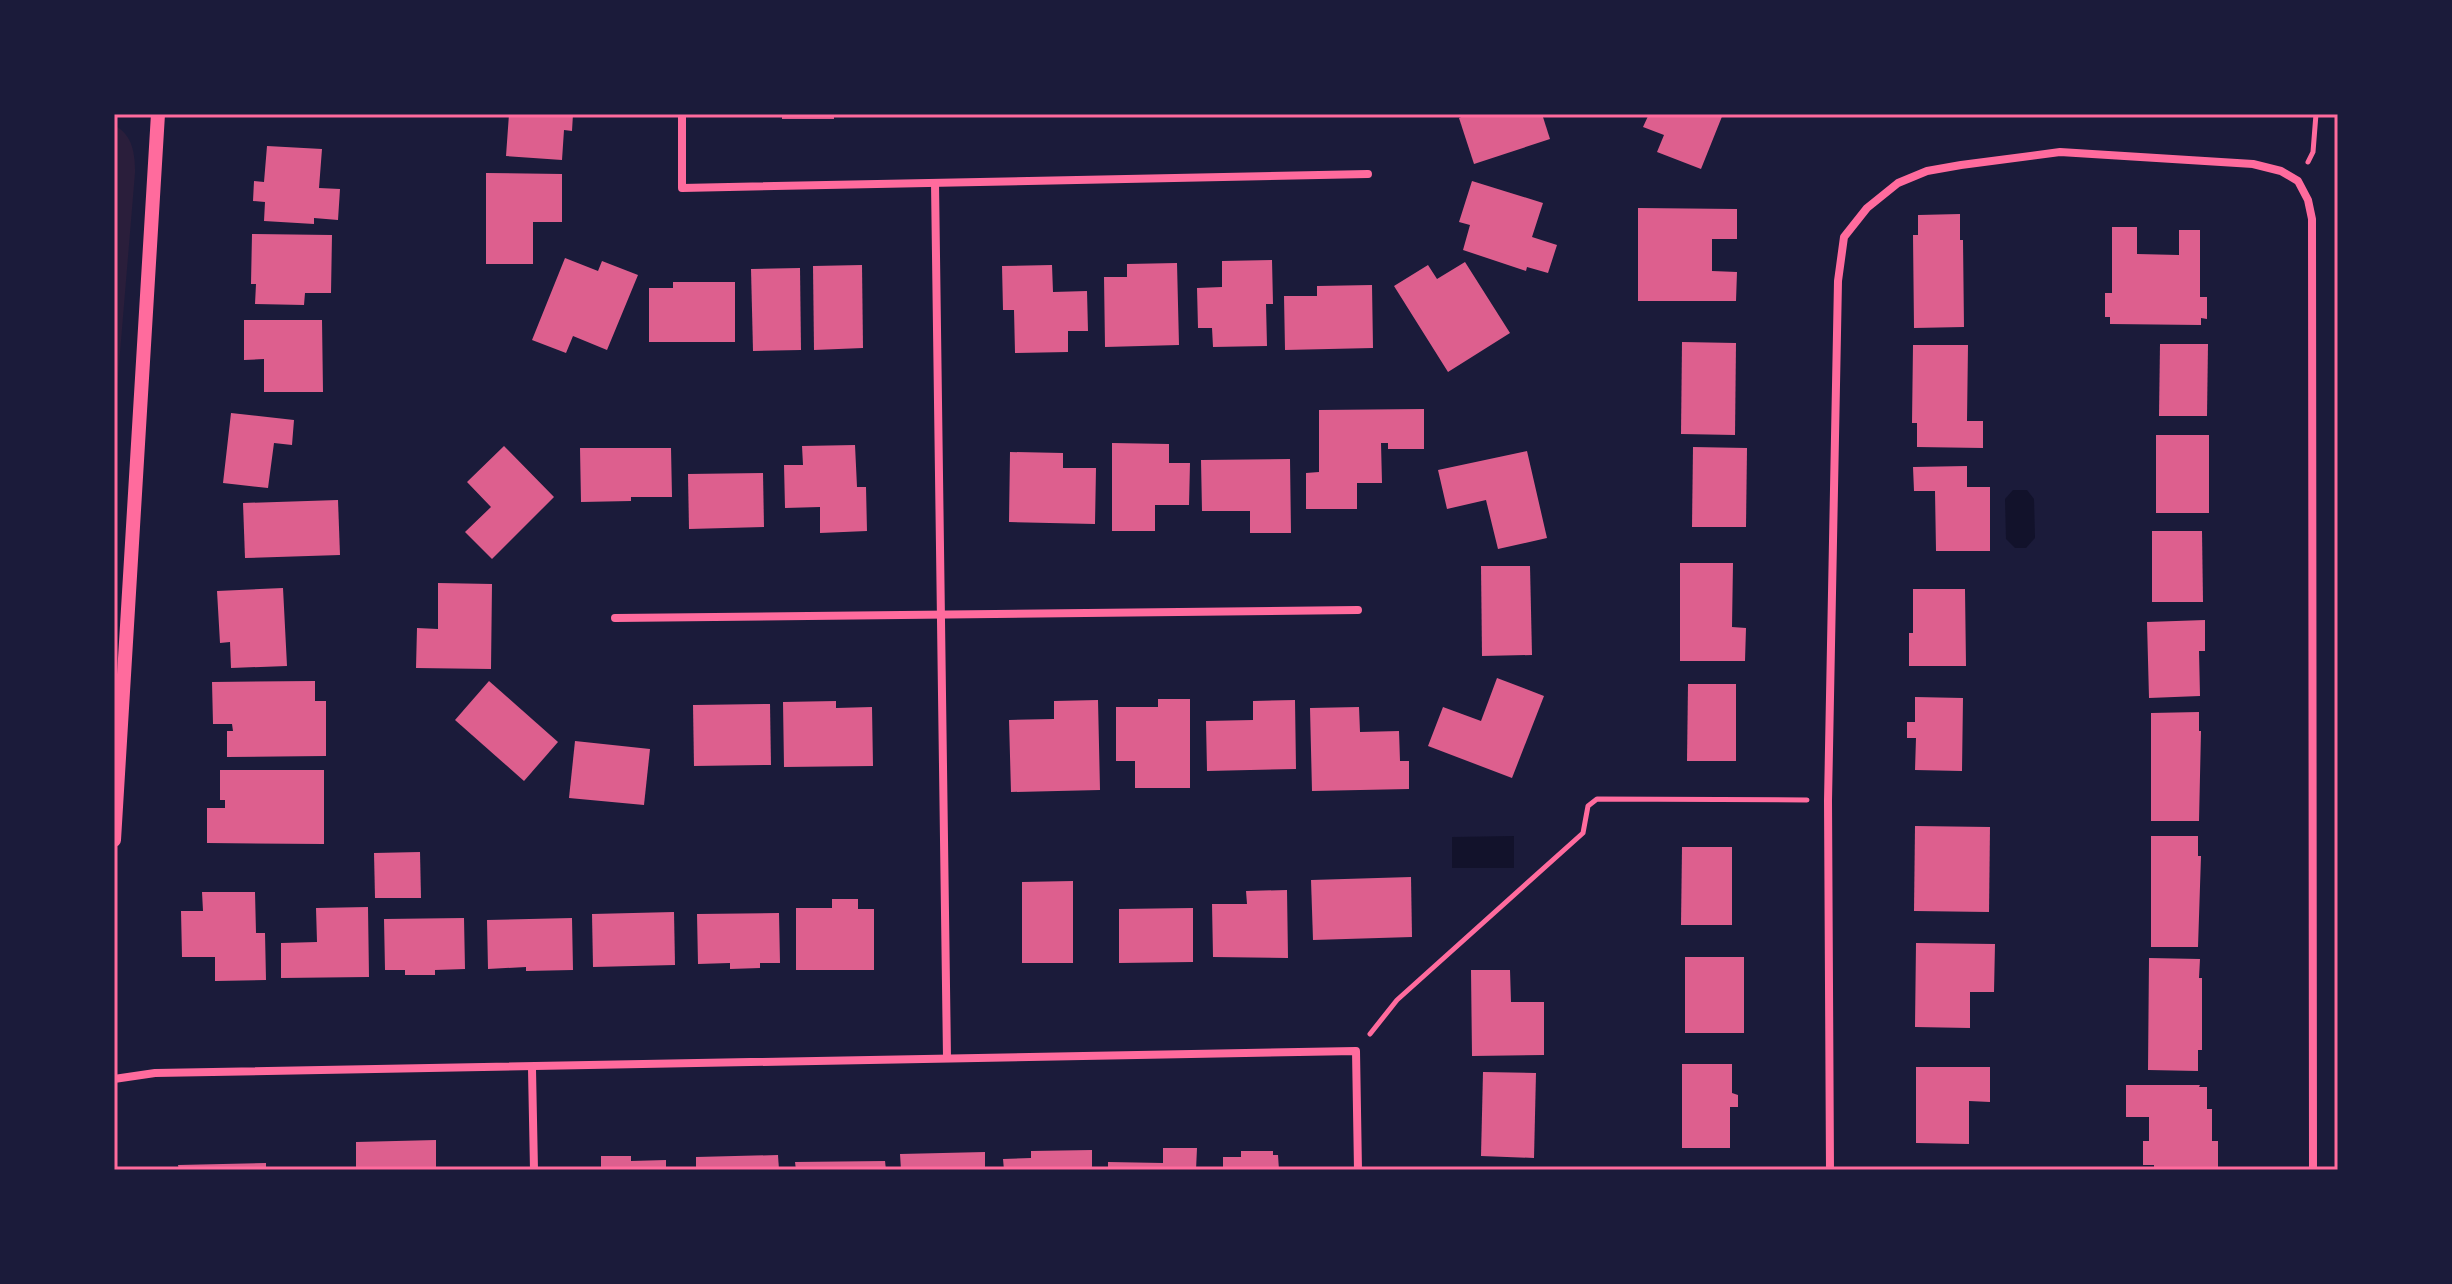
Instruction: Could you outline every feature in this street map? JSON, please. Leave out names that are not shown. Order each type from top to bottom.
[{"type":"street","points":[[114,840],[158,114]]},
{"type":"street","points":[[682,114],[682,188],[1368,174]]},
{"type":"street","points":[[1830,1170],[1828,801],[1838,281],[1844,237],[1867,208],[1898,183],[1927,171],[2060,152],[2253,164],[2281,171],[2298,181],[2308,200],[2312,219],[2313,1170]]},
{"type":"street","points":[[935,183],[947,1058]]},
{"type":"street","points":[[615,618],[1358,610]]},
{"type":"street","points":[[114,1079],[155,1073],[532,1069],[1356,1051],[1358,1170]]},
{"type":"street","points":[[532,1069],[534,1170]]},
{"type":"path","points":[[2298,181],[2313,152],[2316,114]]},
{"type":"path","points":[[1356,1051],[1397,1000],[1583,833],[1588,806],[1597,799],[1828,801]]},
{"type":"shaded area","points":[[114,125],[129,140],[135,173],[114,425]]},
{"type":"shaded area","points":[[2013,490],[2027,490],[2034,499],[2035,538],[2026,548],[2015,548],[2006,539],[2005,499]]},
{"type":"shaded area","points":[[1514,836],[1514,868],[1452,868],[1452,837]]},
{"type":"building","points":[[509,114],[573,114],[572,131],[564,130],[562,160],[506,156]]},
{"type":"building","points":[[782,114],[834,114],[834,119],[782,119]]},
{"type":"building","points":[[1467,114],[1542,114],[1550,139],[1474,164],[1459,118]]},
{"type":"building","points":[[1649,114],[1723,114],[1701,169],[1657,152],[1664,135],[1643,127]]},
{"type":"building","points":[[267,146],[322,149],[319,188],[340,189],[338,220],[314,218],[314,224],[264,221],[265,202],[253,201],[254,181],[264,182]]},
{"type":"building","points":[[486,173],[562,174],[562,222],[533,222],[533,264],[486,264]]},
{"type":"building","points":[[1472,181],[1543,203],[1532,237],[1557,245],[1548,273],[1527,267],[1526,271],[1463,250],[1470,225],[1459,222]]},
{"type":"building","points":[[1638,208],[1737,209],[1737,239],[1712,239],[1712,271],[1737,272],[1736,301],[1638,301]]},
{"type":"building","points":[[1960,214],[1964,327],[1914,328],[1913,235],[1918,235],[1918,215]]},
{"type":"building","points":[[2112,227],[2137,227],[2137,254],[2179,255],[2179,230],[2200,230],[2200,297],[2207,297],[2207,319],[2201,318],[2201,325],[2110,324],[2110,317],[2105,317],[2105,293],[2112,293]]},
{"type":"building","points":[[252,234],[332,235],[331,293],[305,293],[304,305],[255,304],[256,284],[251,284]]},
{"type":"building","points":[[565,258],[598,271],[602,261],[638,275],[607,350],[573,336],[566,353],[532,340]]},
{"type":"building","points":[[1272,260],[1273,304],[1266,304],[1267,346],[1213,347],[1212,328],[1198,328],[1197,288],[1222,287],[1222,261]]},
{"type":"building","points":[[1465,262],[1510,333],[1448,372],[1394,286],[1428,265],[1437,279]]},
{"type":"building","points":[[1177,263],[1179,345],[1105,347],[1104,277],[1127,277],[1127,264]]},
{"type":"building","points":[[862,265],[863,348],[814,350],[813,266]]},
{"type":"building","points":[[1052,265],[1053,292],[1087,291],[1088,331],[1068,331],[1068,352],[1015,353],[1014,310],[1003,310],[1002,266]]},
{"type":"building","points":[[800,268],[801,350],[753,351],[751,269]]},
{"type":"building","points":[[673,282],[735,282],[735,342],[649,342],[649,288],[673,288]]},
{"type":"building","points":[[1372,285],[1373,348],[1285,350],[1284,296],[1317,296],[1317,286]]},
{"type":"building","points":[[244,320],[322,320],[323,392],[264,392],[264,359],[244,360]]},
{"type":"building","points":[[1682,342],[1736,343],[1735,435],[1681,434]]},
{"type":"building","points":[[2160,344],[2208,344],[2207,416],[2159,416]]},
{"type":"building","points":[[1913,345],[1968,345],[1967,421],[1983,421],[1983,448],[1917,447],[1917,423],[1912,423]]},
{"type":"building","points":[[1424,409],[1424,449],[1388,449],[1388,443],[1381,443],[1382,483],[1357,483],[1357,509],[1306,509],[1306,473],[1319,472],[1319,410]]},
{"type":"building","points":[[231,413],[294,420],[292,445],[274,443],[268,488],[223,483]]},
{"type":"building","points":[[2156,435],[2209,435],[2209,513],[2156,513]]},
{"type":"building","points":[[1112,443],[1169,444],[1169,463],[1190,463],[1189,505],[1155,505],[1155,531],[1112,531]]},
{"type":"building","points":[[855,445],[857,487],[866,487],[867,531],[820,533],[820,507],[785,508],[784,465],[803,465],[802,446]]},
{"type":"building","points":[[504,446],[554,497],[492,559],[465,532],[491,507],[467,482]]},
{"type":"building","points":[[1693,447],[1747,448],[1746,527],[1692,527]]},
{"type":"building","points":[[580,448],[671,448],[672,497],[581,502]]},
{"type":"building","points":[[1527,451],[1547,538],[1498,549],[1486,500],[1447,509],[1438,470]]},
{"type":"building","points":[[1010,452],[1063,453],[1063,468],[1096,468],[1095,524],[1009,522]]},
{"type":"building","points":[[1290,459],[1291,533],[1250,533],[1250,511],[1202,511],[1201,460]]},
{"type":"building","points":[[1967,466],[1967,487],[1990,487],[1990,551],[1936,551],[1935,491],[1914,491],[1913,467]]},
{"type":"building","points":[[763,473],[764,527],[689,529],[688,474]]},
{"type":"building","points":[[338,500],[340,555],[245,558],[243,503]]},
{"type":"building","points":[[2152,531],[2202,531],[2203,602],[2152,602]]},
{"type":"building","points":[[1680,563],[1733,563],[1732,627],[1746,628],[1745,661],[1680,661]]},
{"type":"building","points":[[1481,566],[1530,566],[1532,655],[1482,656]]},
{"type":"building","points":[[438,583],[492,584],[491,669],[416,668],[417,628],[438,629]]},
{"type":"building","points":[[283,588],[287,666],[231,668],[230,642],[220,643],[217,591]]},
{"type":"building","points":[[1913,589],[1965,589],[1966,666],[1909,666]]},
{"type":"building","points":[[2205,620],[2205,651],[2199,651],[2200,696],[2149,698],[2147,622]]},
{"type":"building","points":[[1497,678],[1544,696],[1512,778],[1428,746],[1443,707],[1481,721]]},
{"type":"building","points":[[315,681],[315,701],[326,701],[326,756],[227,757],[227,731],[233,731],[232,724],[213,724],[212,682]]},
{"type":"building","points":[[489,681],[558,742],[524,781],[455,720]]},
{"type":"building","points":[[1688,684],[1736,684],[1736,761],[1687,761]]},
{"type":"building","points":[[1915,697],[1963,698],[1962,771],[1915,770],[1916,738],[1907,738],[1907,722],[1915,722]]},
{"type":"building","points":[[1158,699],[1190,699],[1190,788],[1135,788],[1135,761],[1116,761],[1116,707],[1158,707]]},
{"type":"building","points":[[1098,700],[1100,790],[1011,792],[1009,720],[1054,719],[1054,701]]},
{"type":"building","points":[[1295,700],[1296,769],[1207,771],[1206,721],[1253,720],[1253,701]]},
{"type":"building","points":[[836,701],[836,708],[872,707],[873,766],[784,767],[783,702]]},
{"type":"building","points":[[770,704],[771,765],[694,766],[693,705]]},
{"type":"building","points":[[1359,707],[1360,732],[1399,731],[1400,761],[1409,761],[1409,789],[1312,791],[1310,708]]},
{"type":"building","points":[[2199,712],[2199,821],[2151,821],[2151,713]]},
{"type":"building","points":[[575,741],[650,749],[644,805],[569,798]]},
{"type":"building","points":[[220,770],[324,770],[324,844],[207,843],[207,808],[225,808],[225,800],[220,800]]},
{"type":"building","points":[[1915,826],[1990,827],[1989,912],[1914,911]]},
{"type":"building","points":[[2151,836],[2198,836],[2198,856],[2201,856],[2198,947],[2151,947]]},
{"type":"building","points":[[1682,847],[1732,847],[1732,925],[1681,925]]},
{"type":"building","points":[[420,852],[421,898],[375,898],[374,853]]},
{"type":"building","points":[[1411,877],[1412,937],[1313,940],[1311,880]]},
{"type":"building","points":[[1073,881],[1073,963],[1022,963],[1022,882]]},
{"type":"building","points":[[1287,890],[1288,958],[1213,957],[1212,904],[1247,904],[1246,891]]},
{"type":"building","points":[[202,892],[255,892],[256,933],[265,933],[266,980],[215,981],[215,957],[182,957],[181,911],[203,911]]},
{"type":"building","points":[[832,899],[858,899],[858,909],[874,909],[874,970],[796,970],[796,908],[832,908]]},
{"type":"building","points":[[368,907],[369,977],[281,978],[281,943],[317,942],[316,908]]},
{"type":"building","points":[[1193,908],[1193,962],[1119,963],[1119,909]]},
{"type":"building","points":[[674,912],[675,965],[593,967],[592,914]]},
{"type":"building","points":[[779,913],[780,963],[760,963],[760,968],[730,969],[730,963],[698,964],[697,914]]},
{"type":"building","points":[[464,918],[465,969],[435,970],[435,975],[405,975],[405,970],[385,970],[384,919]]},
{"type":"building","points":[[572,918],[573,970],[526,971],[526,967],[488,969],[487,920]]},
{"type":"building","points":[[1916,943],[1995,944],[1994,992],[1970,992],[1970,1028],[1915,1027]]},
{"type":"building","points":[[1685,957],[1744,957],[1744,1033],[1685,1033]]},
{"type":"building","points":[[2149,958],[2200,959],[2202,1050],[2198,1050],[2198,1071],[2148,1070]]},
{"type":"building","points":[[1471,970],[1510,970],[1511,1002],[1544,1002],[1544,1055],[1472,1056]]},
{"type":"building","points":[[1682,1064],[1732,1064],[1732,1093],[1738,1095],[1738,1107],[1730,1107],[1730,1148],[1682,1148]]},
{"type":"building","points":[[1916,1067],[1990,1067],[1990,1102],[1969,1101],[1969,1144],[1916,1143]]},
{"type":"building","points":[[1483,1072],[1536,1073],[1534,1158],[1481,1156]]},
{"type":"building","points":[[2126,1085],[2207,1087],[2207,1109],[2212,1109],[2212,1141],[2218,1141],[2218,1170],[2154,1170],[2154,1165],[2143,1165],[2143,1141],[2149,1141],[2149,1117],[2126,1117]]},
{"type":"building","points":[[436,1140],[436,1170],[356,1170],[356,1142]]},
{"type":"building","points":[[1163,1148],[1197,1148],[1196,1170],[1108,1170],[1108,1162],[1163,1163]]},
{"type":"building","points":[[1092,1150],[1092,1170],[1004,1170],[1003,1159],[1031,1158],[1031,1151]]},
{"type":"building","points":[[1241,1151],[1273,1151],[1273,1155],[1278,1155],[1279,1170],[1223,1170],[1223,1157],[1241,1157]]},
{"type":"building","points":[[985,1152],[985,1170],[901,1170],[900,1154]]},
{"type":"building","points":[[778,1155],[779,1170],[696,1170],[696,1157]]},
{"type":"building","points":[[601,1156],[631,1156],[631,1161],[666,1160],[666,1170],[601,1170]]},
{"type":"building","points":[[885,1161],[886,1170],[796,1170],[795,1162]]},
{"type":"building","points":[[266,1163],[266,1170],[179,1170],[178,1165]]}]
